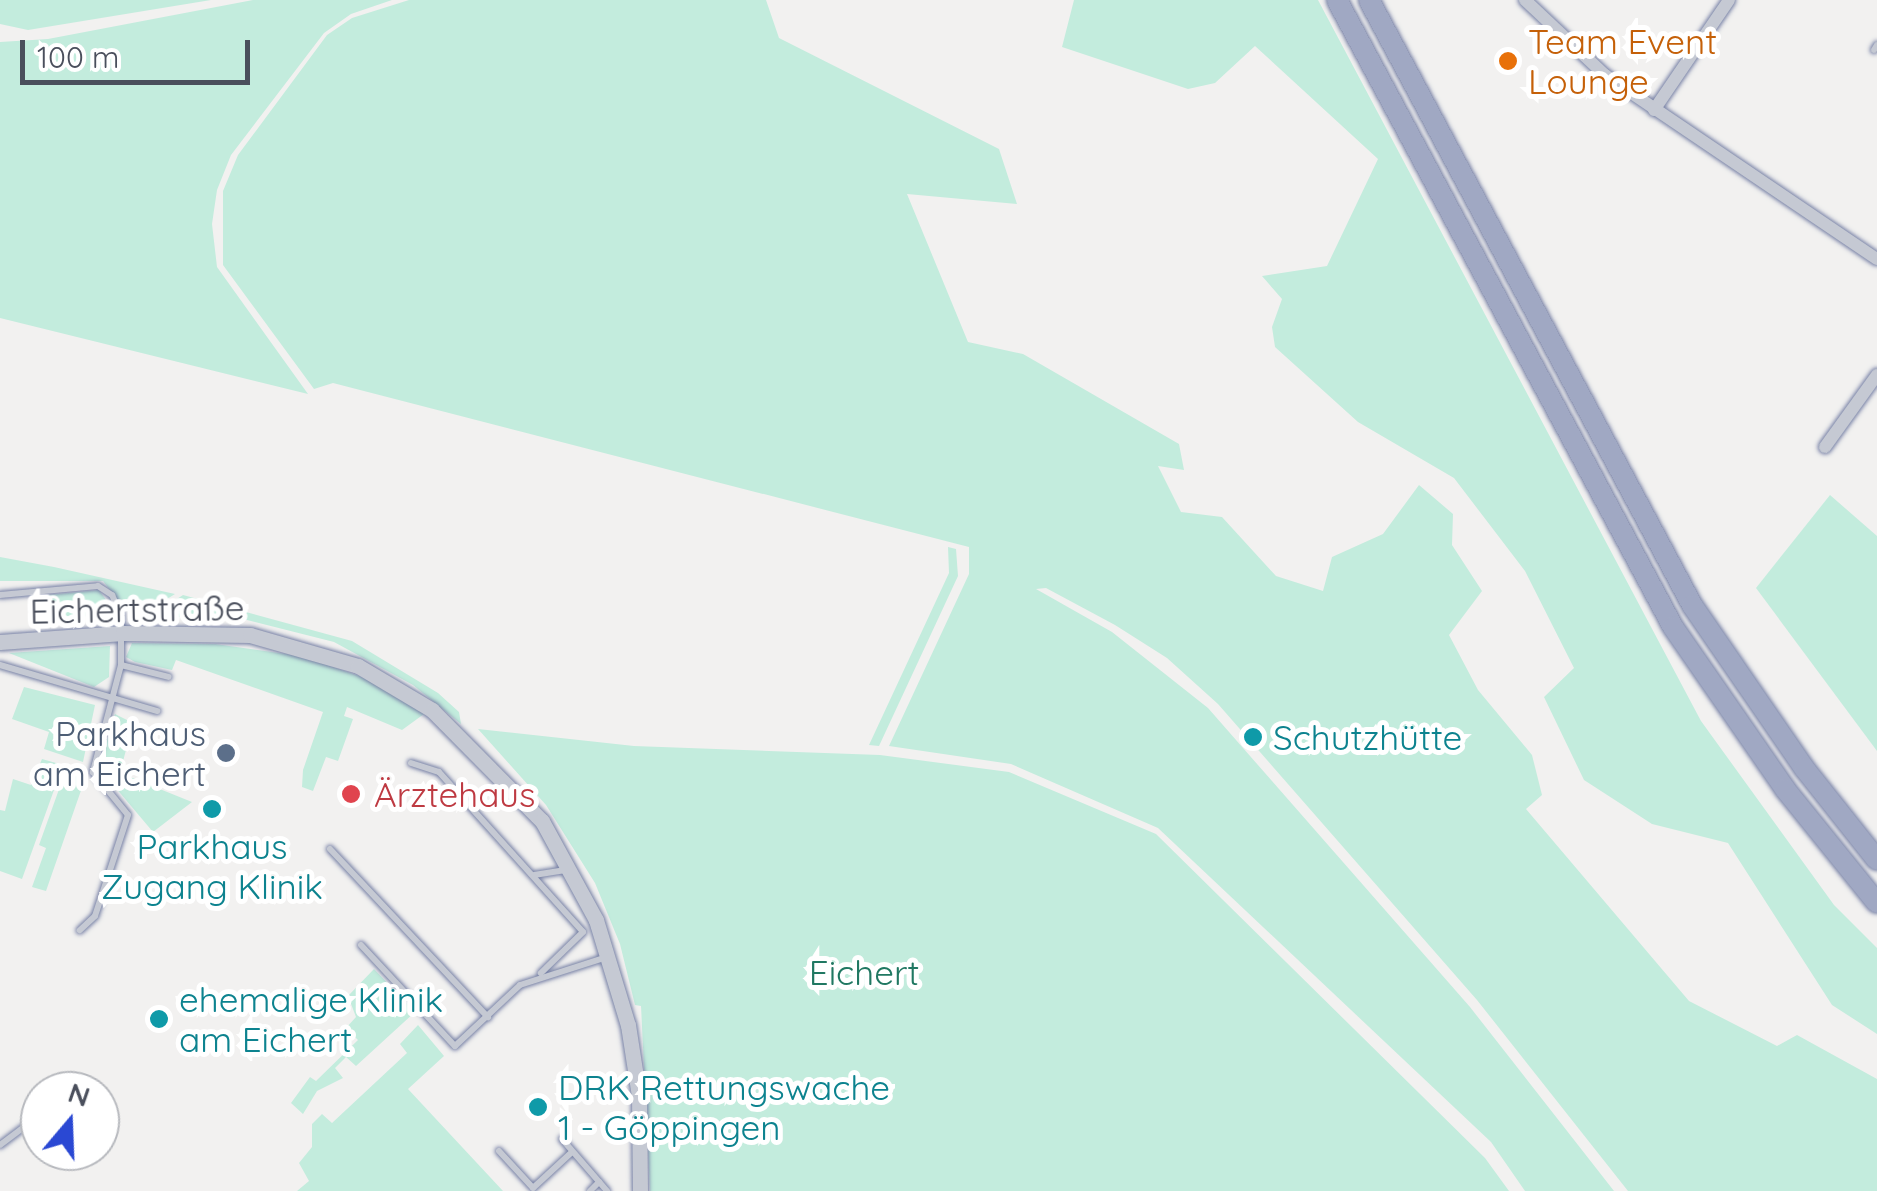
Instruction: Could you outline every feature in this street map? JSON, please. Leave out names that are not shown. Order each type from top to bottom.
[{"type":"highway","points":[[1337,0],[1673,626],[1785,789],[1877,903]]},
{"type":"highway","points":[[1369,0],[1692,605],[1804,768],[1877,860]]},
{"type":"street","points":[[1526,0],[1605,75],[1877,260]]},
{"type":"street","points":[[1654,110],[1729,0]]},
{"type":"street","points":[[1825,448],[1877,375]]},
{"type":"street","name":"Eichertstraße","points":[[0,642],[123,633],[250,634],[326,653],[385,679],[432,710],[512,786],[574,869],[612,956],[639,1096],[640,1191]]},
{"type":"lane","points":[[0,594],[107,588],[123,633],[122,665],[93,772],[128,816],[95,916],[80,930]]},
{"type":"lane","points":[[122,665],[169,677]]},
{"type":"lane","points":[[0,666],[157,712]]},
{"type":"lane","points":[[361,946],[455,1046],[583,932],[439,772],[411,763]]},
{"type":"lane","points":[[330,849],[488,1017]]},
{"type":"lane","points":[[533,876],[574,869]]},
{"type":"lane","points":[[539,975],[612,956]]},
{"type":"lane","points":[[562,1140],[607,1191]]},
{"type":"lane","points":[[499,1151],[534,1188],[572,1152]]},
{"type":"lane","points":[[590,1191],[600,1182]]},
{"type":"green space","points":[[0,0],[211,0],[28,30],[0,24]]},
{"type":"green space","points":[[253,0],[392,0],[351,14],[324,33],[231,155],[217,190],[212,224],[217,267],[308,394],[0,318],[0,42],[48,39]]},
{"type":"green space","points":[[409,0],[766,0],[779,38],[999,149],[1017,204],[907,194],[968,342],[1023,354],[1179,444],[1184,470],[1158,466],[1181,512],[1222,517],[1276,576],[1323,591],[1332,557],[1383,534],[1419,485],[1453,514],[1452,545],[1482,591],[1449,635],[1478,690],[1532,755],[1542,795],[1526,809],[1689,1001],[1777,1046],[1797,1035],[1877,1079],[1877,1191],[1628,1191],[1477,1000],[1218,704],[1167,658],[1115,625],[1046,588],[1036,589],[1112,632],[1208,708],[1470,1007],[1614,1191],[1525,1191],[1491,1142],[1158,828],[1011,764],[889,746],[969,574],[969,547],[333,383],[314,389],[223,265],[223,191],[238,155],[327,35],[352,18]]},
{"type":"green space","points":[[1074,0],[1318,0],[1701,721],[1834,905],[1877,948],[1877,1034],[1832,1005],[1728,843],[1652,824],[1584,780],[1544,697],[1574,668],[1525,571],[1454,478],[1358,422],[1275,347],[1272,327],[1282,299],[1262,276],[1327,266],[1378,159],[1255,46],[1215,83],[1188,89],[1062,47]]},
{"type":"green space","points":[[1830,495],[1877,536],[1877,751],[1756,588]]},
{"type":"green space","points":[[948,547],[956,549],[958,576],[879,746],[869,745],[949,573]]},
{"type":"green space","points":[[0,557],[175,594],[146,612],[126,611],[103,581],[0,581]]},
{"type":"green space","points":[[99,590],[116,614],[50,619],[48,595]]},
{"type":"green space","points":[[183,595],[352,641],[438,693],[459,712],[461,724],[413,685],[334,642],[243,619],[151,616]]},
{"type":"green space","points":[[132,643],[215,644],[301,656],[365,678],[424,714],[402,730],[347,707],[344,716],[353,719],[338,761],[326,757],[313,791],[302,787],[303,770],[323,712],[176,660],[172,670],[135,662],[126,657]]},
{"type":"green space","points":[[110,646],[109,677],[94,687],[9,653]]},
{"type":"green space","points":[[24,687],[95,705],[83,762],[44,749],[49,732],[12,719]]},
{"type":"green space","points":[[115,714],[133,723],[120,773],[192,802],[153,832],[99,768]]},
{"type":"green space","name":"Eichert","points":[[478,729],[634,746],[880,755],[1009,772],[1156,834],[1485,1158],[1509,1191],[650,1191],[641,1006],[635,1005],[620,944],[595,883],[546,805]]},
{"type":"green space","points":[[42,759],[63,765],[22,879],[0,871],[0,810],[5,811],[13,779],[31,785]]},
{"type":"green space","points":[[67,767],[85,779],[46,891],[32,887],[46,848],[39,845]]},
{"type":"green space","points":[[374,969],[415,1012],[356,1066],[346,1057],[335,1068],[343,1078],[317,1091],[303,1114],[291,1103],[310,1077],[316,1081],[358,1040],[346,1028],[356,1017],[348,996]]},
{"type":"green space","points":[[418,1025],[444,1056],[408,1089],[503,1191],[297,1191],[309,1181],[299,1163],[312,1147],[312,1124],[322,1114],[332,1123],[407,1053],[400,1044]]},
{"type":"place","name":"Team Event Lounge","points":[[1508,61]]},
{"type":"place","name":"Schutzhütte","points":[[1253,737]]},
{"type":"place","name":"Parkhaus am Eichert","points":[[226,753]]},
{"type":"place","name":"Ärztehaus","points":[[351,794]]},
{"type":"place","name":"Parkhaus Zugang Klinik","points":[[212,809]]},
{"type":"place","name":"ehemalige Klinik am Eichert","points":[[159,1019]]},
{"type":"place","name":"DRK Rettungswache 1 - Göppingen","points":[[538,1107]]}]
